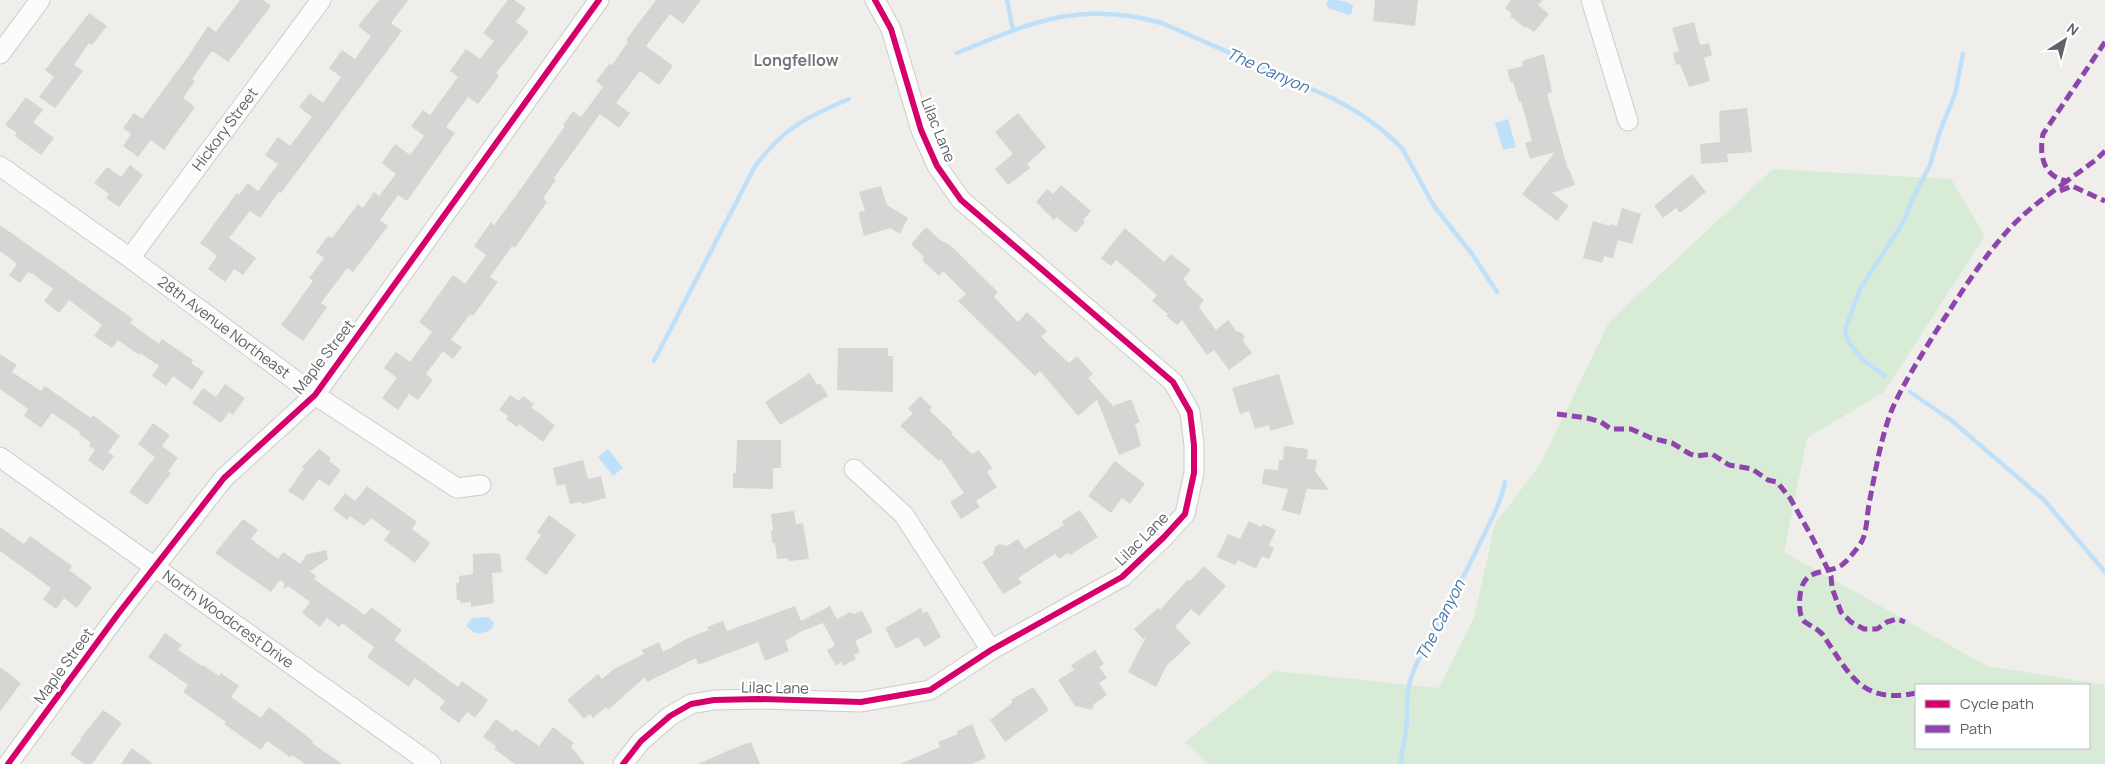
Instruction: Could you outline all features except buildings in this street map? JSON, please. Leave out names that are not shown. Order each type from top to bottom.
[{"type":"street","points":[[0,54],[40,0]]},
{"type":"street","name":"Hickory Street","points":[[130,258],[321,0]]},
{"type":"street","name":"Maple Street","points":[[9,760],[224,478],[315,395],[599,0]]},
{"type":"street","name":"Lilac Lane","points":[[623,764],[640,741],[670,716],[691,704],[714,700],[758,699],[861,702],[930,690],[991,650],[1122,577],[1185,514],[1194,473],[1194,445],[1190,412],[1173,382],[960,200],[937,166],[921,130],[891,30],[874,0]]},
{"type":"street","points":[[1591,0],[1628,121]]},
{"type":"street","name":"28th Avenue Northeast","points":[[0,166],[130,258],[315,395],[457,488],[481,485]]},
{"type":"street","name":"North Woodcrest Drive","points":[[0,457],[431,764]]},
{"type":"street","points":[[854,469],[904,515],[991,650]]},
{"type":"green space","points":[[1773,169],[1951,179],[1985,236],[1884,392],[1807,438],[1784,552],[1987,666],[2105,685],[2105,764],[1207,764],[1185,742],[1275,671],[1439,688],[1474,618],[1495,524],[1541,463],[1609,322]]},
{"type":"water","points":[[1328,0],[1351,4],[1353,6],[1351,14],[1348,15],[1328,8],[1326,5]]},
{"type":"water","points":[[1508,119],[1516,147],[1503,150],[1495,123]]},
{"type":"water","points":[[608,449],[623,468],[613,476],[598,457]]},
{"type":"water","points":[[489,617],[494,623],[487,632],[475,633],[466,626],[472,618]]},
{"type":"waterway","points":[[1007,0],[1013,30]]},
{"type":"waterway","name":"The Canyon","points":[[957,53],[1009,32],[1057,18],[1081,14],[1133,16],[1162,23],[1332,98],[1359,113],[1402,148],[1434,206],[1472,254],[1497,292]]},
{"type":"waterway","points":[[1885,376],[1862,359],[1849,343],[1845,330],[1860,289],[1904,221],[1913,198],[1930,165],[1940,131],[1955,94],[1963,54]]},
{"type":"waterway","points":[[654,361],[754,168],[774,144],[796,126],[820,112],[849,99]]},
{"type":"waterway","points":[[1910,392],[1951,420],[2044,500],[2105,572]]},
{"type":"waterway","name":"The Canyon","points":[[1401,764],[1407,723],[1408,692],[1414,669],[1426,643],[1460,584],[1489,525],[1505,482]]},
{"type":"marked path","points":[[2105,42],[2043,134],[2042,142],[2043,157],[2048,170],[2059,179],[2067,181],[2105,151]]},
{"type":"marked path","points":[[1915,693],[1897,696],[1882,694],[1869,690],[1859,683],[1849,673],[1823,635],[1803,620],[1800,607],[1801,590],[1808,577],[1843,564],[1862,541],[1878,458],[1891,412],[1911,372],[1953,305],[1981,264],[2012,226],[2031,208],[2067,181]]},
{"type":"marked path","points":[[2060,191],[2072,186],[2105,201]]},
{"type":"marked path","points":[[1557,414],[1587,418],[1601,422],[1611,429],[1631,429],[1651,438],[1672,443],[1696,456],[1712,454],[1729,465],[1752,469],[1768,480],[1777,482],[1790,498],[1813,539],[1831,576],[1832,588],[1841,612],[1851,622],[1864,629],[1877,629],[1887,622],[1897,619],[1905,622]]},
{"type":"cycle path","points":[[8,764],[118,614],[224,478],[315,395],[599,0]]},
{"type":"cycle path","points":[[623,764],[641,741],[670,716],[691,704],[714,700],[758,699],[861,702],[930,690],[991,650],[1122,577],[1185,514],[1194,473],[1194,445],[1190,412],[1173,382],[961,200],[937,166],[921,130],[891,29],[875,0]]},
{"type":"district","name":"Longfellow","points":[[796,60]]}]
